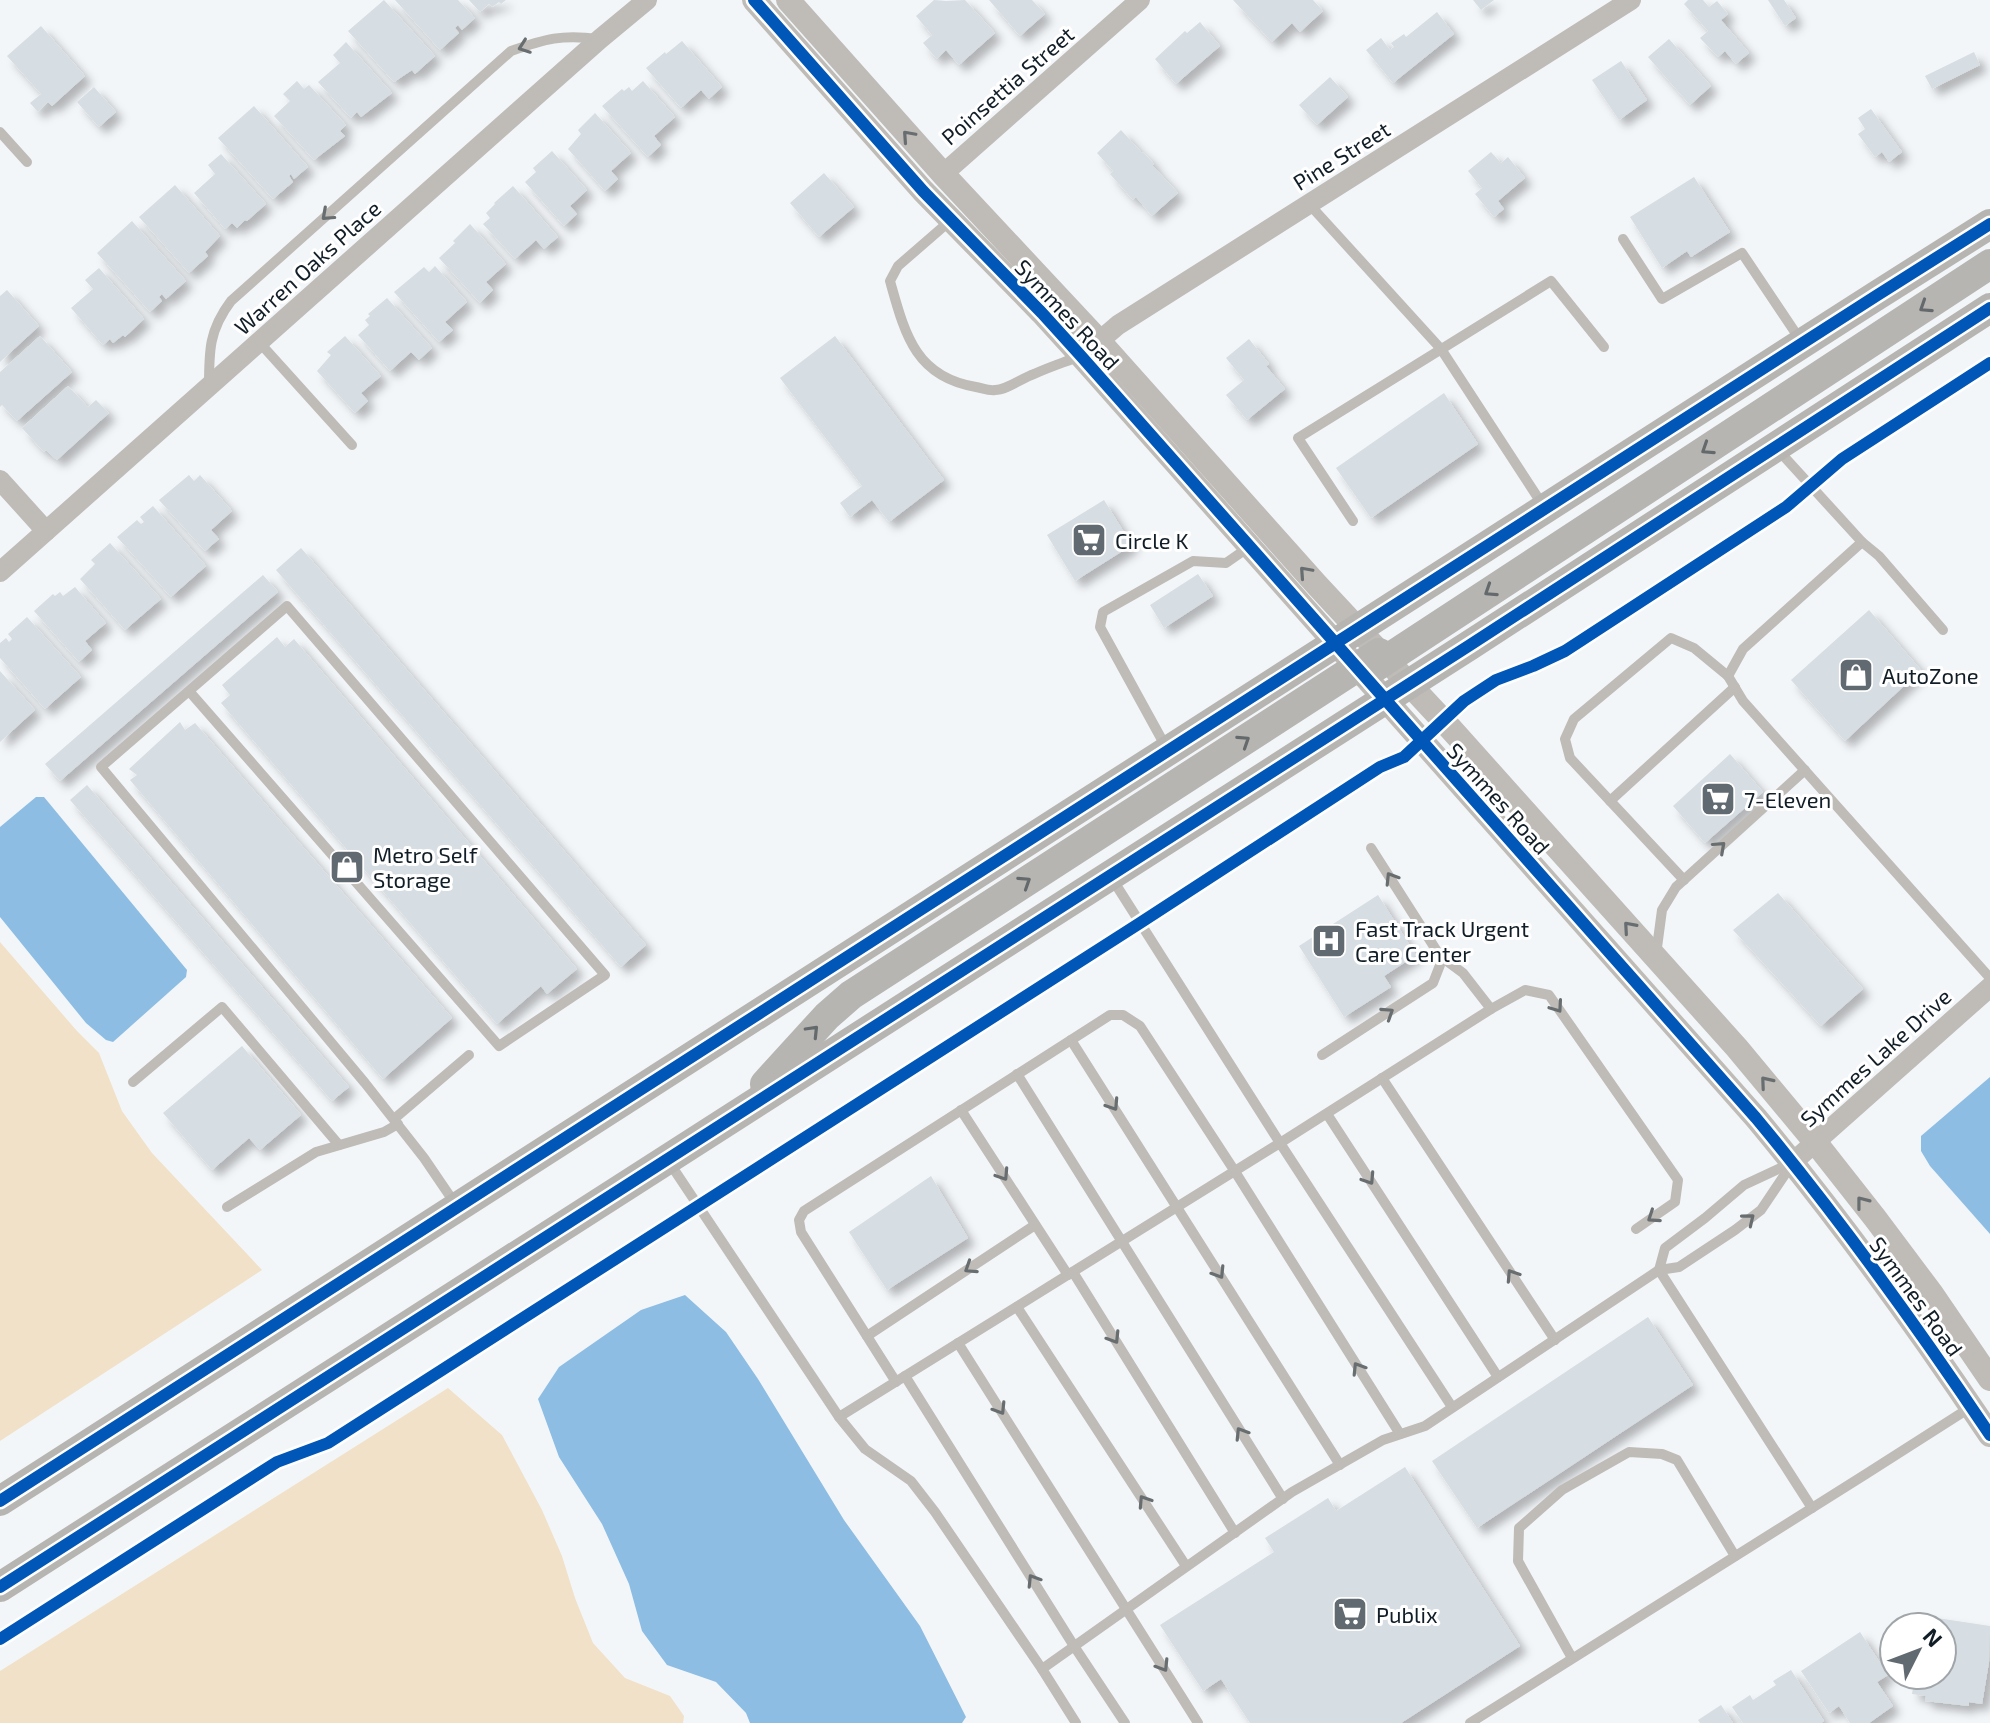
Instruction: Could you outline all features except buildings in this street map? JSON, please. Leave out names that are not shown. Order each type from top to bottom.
[{"type":"main road","points":[[0,1501],[1990,224]]},
{"type":"main road","points":[[743,1111],[804,1040],[851,995],[1990,264]]},
{"type":"main road","points":[[0,1587],[1990,308]]},
{"type":"street","name":"Warren Oaks Place","points":[[0,572],[647,0]]},
{"type":"street","name":"Symmes Road","points":[[754,0],[951,220],[1042,313],[1090,348],[1249,547],[1346,636]]},
{"type":"street","name":"Symmes Road","points":[[788,0],[943,174],[1090,348],[1371,664],[1583,874],[1737,1048],[1816,1143],[1932,1294],[1990,1379]]},
{"type":"street","name":"Poinsettia Street","points":[[943,174],[1140,0]]},
{"type":"street","name":"Pine Street","points":[[1090,348],[1118,325],[1631,0]]},
{"type":"street","points":[[0,480],[46,531]]},
{"type":"street","name":"Symmes Road","points":[[1396,691],[1793,1162],[1880,1277],[1990,1435]]},
{"type":"street","name":"Symmes Lake Drive","points":[[1793,1162],[1990,987]]},
{"type":"lane","points":[[209,386],[209,353],[218,319],[231,301],[511,51],[543,40],[574,36],[600,39]]},
{"type":"lane","points":[[0,132],[27,162]]},
{"type":"lane","points":[[1309,204],[1441,349],[1545,508]]},
{"type":"lane","points":[[951,220],[898,266],[890,281],[908,334],[918,354],[934,372],[956,384],[997,391],[1090,348]]},
{"type":"lane","points":[[1623,239],[1662,299],[1742,253],[1802,343]]},
{"type":"lane","points":[[1353,521],[1298,438],[1551,281],[1604,347]]},
{"type":"lane","points":[[259,342],[352,445]]},
{"type":"lane","points":[[1775,447],[1862,542],[1879,556],[1943,630]]},
{"type":"lane","points":[[1728,676],[1743,649],[1862,542]]},
{"type":"lane","points":[[1168,751],[1100,627],[1103,612],[1193,561],[1226,563],[1249,547]]},
{"type":"lane","points":[[189,691],[499,1046],[605,975],[287,606],[101,767],[396,1122],[457,1206]]},
{"type":"lane","points":[[1684,880],[1570,758],[1565,739],[1574,719],[1671,638],[1694,648],[1728,676],[1743,701],[1990,978]]},
{"type":"lane","points":[[1610,801],[1735,687]]},
{"type":"lane","points":[[1656,957],[1662,910],[1676,887],[1805,770]]},
{"type":"lane","points":[[1371,848],[1440,956],[1463,973],[1491,1009]]},
{"type":"lane","points":[[1110,876],[1452,1407]]},
{"type":"lane","points":[[1322,1055],[1433,983],[1440,956]]},
{"type":"lane","points":[[839,1417],[1525,990],[1549,995],[1678,1180],[1675,1202],[1636,1229]]},
{"type":"lane","points":[[133,1082],[222,1007],[339,1145]]},
{"type":"lane","points":[[1125,1723],[801,1232],[799,1220],[804,1211],[1110,1015],[1123,1015],[1140,1026],[1400,1434]]},
{"type":"lane","points":[[1071,1040],[1340,1465]]},
{"type":"lane","points":[[227,1207],[316,1152],[384,1132],[469,1055]]},
{"type":"lane","points":[[1017,1074],[1283,1499]]},
{"type":"lane","points":[[1382,1078],[1555,1340]]},
{"type":"lane","points":[[961,1110],[1235,1533]]},
{"type":"lane","points":[[1327,1114],[1498,1377]]},
{"type":"lane","points":[[667,1159],[839,1417],[865,1449],[911,1481],[1076,1723]]},
{"type":"lane","points":[[1793,1162],[1744,1185],[1665,1248],[1659,1270],[1812,1508]]},
{"type":"lane","points":[[1042,1669],[1283,1499],[1383,1440],[1425,1426],[1659,1270],[1679,1267],[1744,1224],[1761,1210],[1793,1162]]},
{"type":"lane","points":[[867,1336],[1035,1225]]},
{"type":"lane","points":[[1017,1307],[1186,1566]]},
{"type":"lane","points":[[958,1343],[1198,1723]]},
{"type":"lane","points":[[1470,1723],[1971,1407]]},
{"type":"lane","points":[[1572,1658],[1518,1561],[1519,1528],[1562,1490],[1629,1452],[1662,1454],[1677,1460],[1735,1556]]},
{"type":"shaded area","points":[[0,942],[99,1053],[122,1111],[152,1153],[262,1270],[0,1441]]},
{"type":"shaded area","points":[[448,1388],[502,1435],[542,1510],[593,1643],[625,1678],[670,1696],[684,1716],[683,1723],[0,1723],[0,1671]]},
{"type":"water","points":[[36,797],[44,797],[187,970],[186,977],[113,1042],[86,1023],[0,917],[0,827]]},
{"type":"water","points":[[1990,1077],[1990,1234],[1930,1166],[1921,1151],[1921,1136]]},
{"type":"water","points":[[685,1295],[726,1332],[844,1520],[920,1626],[966,1717],[962,1723],[750,1723],[746,1713],[716,1682],[667,1665],[642,1631],[629,1584],[602,1524],[559,1457],[538,1399],[559,1367],[641,1310]]},
{"type":"cycle path","points":[[754,0],[923,191],[1081,356],[1756,1118],[1877,1274],[1990,1435]]},
{"type":"cycle path","points":[[0,1501],[1990,224]]},
{"type":"cycle path","points":[[0,1587],[1990,308]]},
{"type":"cycle path","points":[[0,1639],[277,1462],[328,1443],[1380,767],[1404,757],[1464,701],[1496,680],[1565,651],[1786,507],[1842,459],[1990,363]]},
{"type":"place","name":"Circle K","points":[[1089,540]]},
{"type":"place","name":"AutoZone","points":[[1856,675]]},
{"type":"place","name":"7-Eleven","points":[[1718,799]]},
{"type":"place","name":"Metro Self Storage","points":[[347,867]]},
{"type":"place","name":"Fast Track Urgent Care Center","points":[[1329,941]]},
{"type":"place","name":"Publix","points":[[1350,1614]]}]
